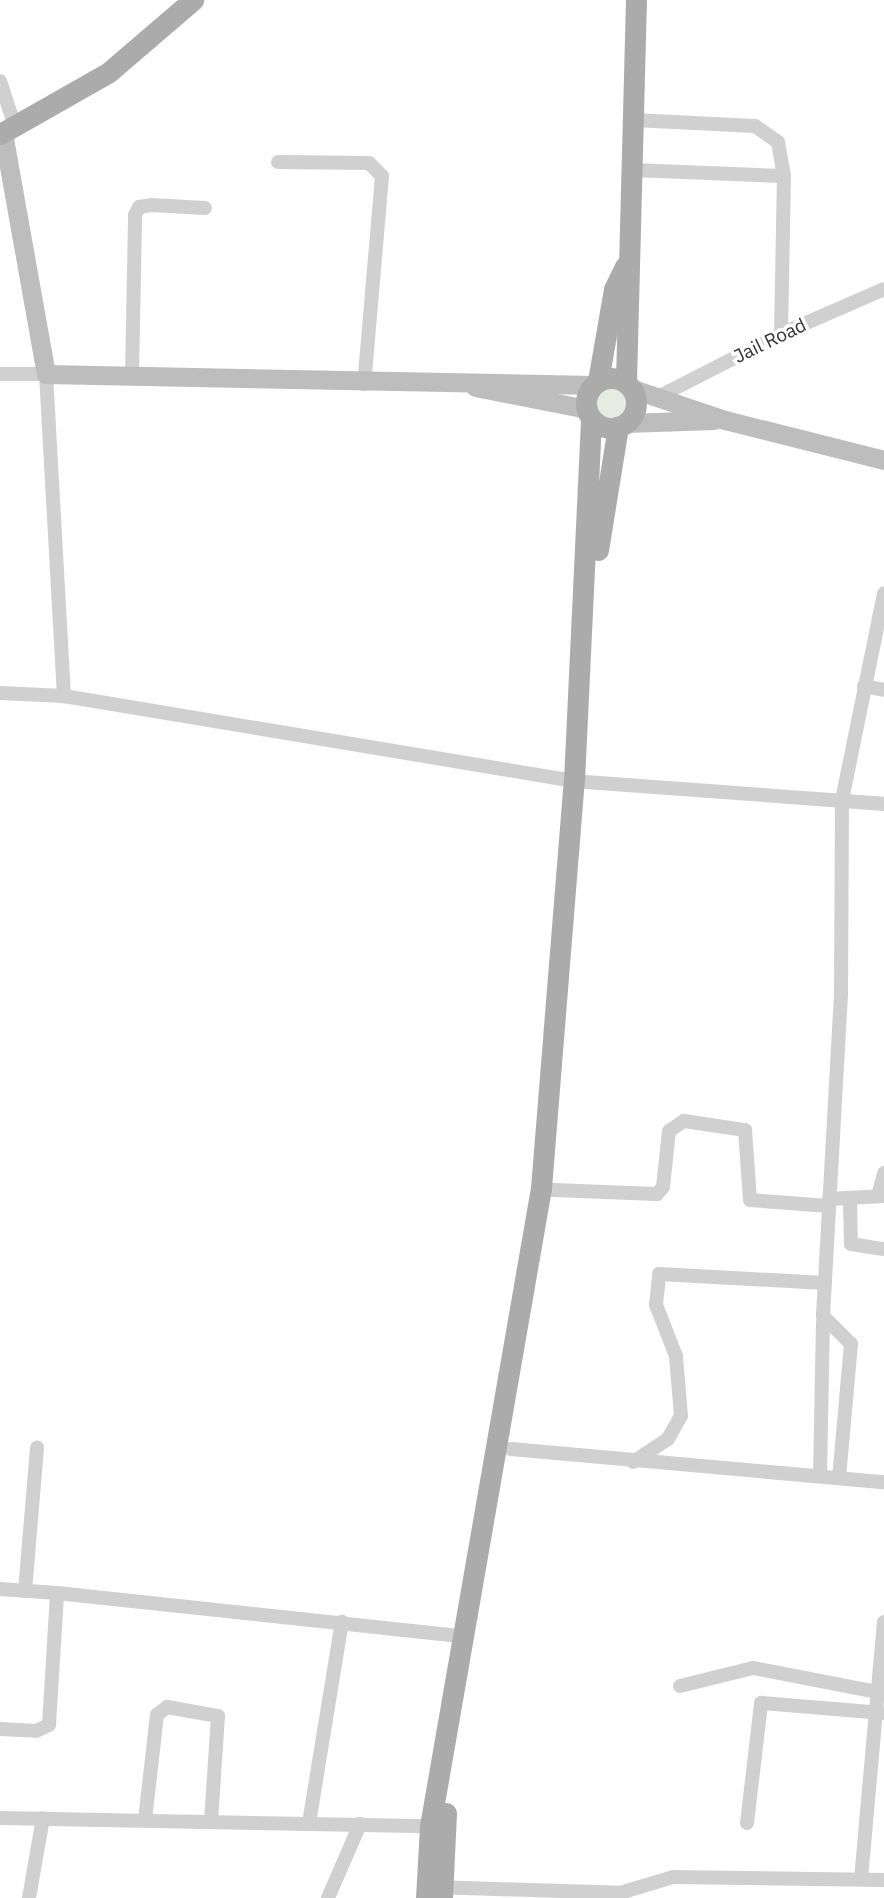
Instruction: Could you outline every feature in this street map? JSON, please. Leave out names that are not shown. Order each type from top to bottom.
[{"type":"main road","points":[[192,0],[108,72],[6,131],[46,374],[364,384],[472,386],[499,381],[629,385],[725,420],[884,460]]},
{"type":"main road","points":[[434,1893],[469,1668],[511,1449],[553,1190],[598,548],[622,425],[636,411],[629,385],[630,290],[625,265],[633,170],[636,0]]},
{"type":"main road","points":[[434,1893],[430,1826],[541,1188],[580,781],[589,414],[614,289],[625,265]]},
{"type":"main road","points":[[472,386],[589,414],[622,425],[725,420]]},
{"type":"street","points":[[0,81],[6,131]]},
{"type":"street","points":[[634,120],[755,126],[778,142],[784,176],[781,334]]},
{"type":"street","points":[[278,162],[369,163],[382,176],[364,384]]},
{"type":"street","points":[[633,170],[784,176]]},
{"type":"street","points":[[132,375],[135,215],[139,207],[151,205],[205,208]]},
{"type":"street","name":"Jail Road","points":[[658,397],[781,334],[884,289]]},
{"type":"street","points":[[0,374],[46,374],[64,696]]},
{"type":"street","points":[[820,1476],[823,1322],[841,993],[842,800],[884,593]]},
{"type":"street","points":[[864,686],[884,690]]},
{"type":"street","points":[[0,693],[64,696],[580,781],[884,804]]},
{"type":"street","points":[[553,1190],[657,1194],[663,1187],[669,1131],[684,1121],[745,1130],[750,1200],[829,1203],[881,1196],[884,1173]]},
{"type":"street","points":[[850,1201],[851,1244],[884,1249]]},
{"type":"street","points":[[634,1462],[668,1439],[681,1416],[677,1356],[656,1306],[659,1274],[825,1283]]},
{"type":"street","points":[[823,1322],[845,1332],[851,1344],[839,1478]]},
{"type":"street","points":[[25,1591],[37,1448]]},
{"type":"street","points":[[511,1449],[634,1462],[884,1482]]},
{"type":"street","points":[[0,1589],[462,1636]]},
{"type":"street","points":[[0,1729],[36,1731],[49,1725],[57,1593]]},
{"type":"street","points":[[309,1823],[342,1622]]},
{"type":"street","points":[[861,1879],[880,1713],[878,1692],[884,1622]]},
{"type":"street","points":[[680,1686],[754,1668],[878,1692]]},
{"type":"street","points":[[747,1823],[761,1703],[880,1713]]},
{"type":"street","points":[[145,1820],[157,1715],[167,1707],[218,1716],[211,1821]]},
{"type":"street","points":[[0,1818],[430,1826]]},
{"type":"street","points":[[29,1898],[43,1818]]},
{"type":"street","points":[[328,1898],[360,1824]]},
{"type":"street","points":[[434,1893],[620,1893],[673,1877],[884,1880]]},
{"type":"shaded area","points":[[611,384],[624,389],[629,402],[624,415],[611,420],[598,415],[593,402],[598,389]]}]
